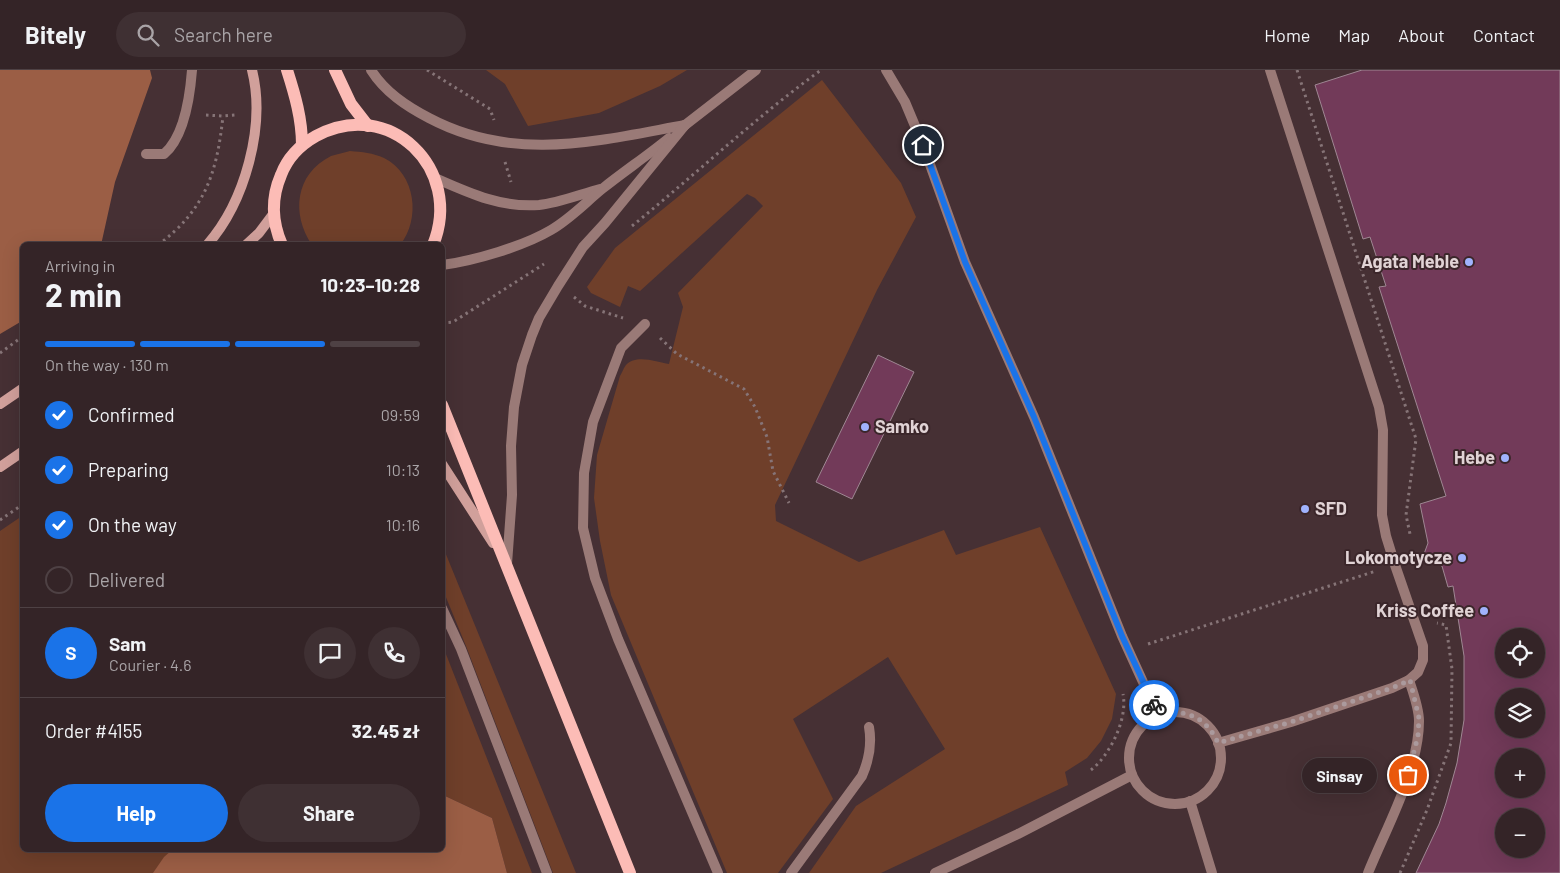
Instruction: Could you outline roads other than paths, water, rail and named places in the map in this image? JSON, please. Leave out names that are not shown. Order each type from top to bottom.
[{"type":"main road","points":[[209,242],[231,208],[240,189],[250,158],[256,112],[255,84],[252,70]]},
{"type":"main road","points":[[287,70],[296,95],[302,125],[302,145]]},
{"type":"main road","points":[[335,70],[351,104],[368,126]]},
{"type":"main road","points":[[281,242],[277,234],[274,213],[276,188],[282,172],[291,158],[302,145],[319,134],[338,127],[368,126],[387,131],[405,140],[426,160],[435,178],[440,197],[441,217],[434,242]]},
{"type":"main road","points":[[249,242],[259,233],[274,213]]},
{"type":"main road","points":[[0,404],[20,390]]},
{"type":"main road","points":[[445,413],[630,873]]},
{"type":"main road","points":[[0,467],[20,453]]},
{"type":"main road","points":[[445,469],[506,564]]},
{"type":"street","points":[[146,154],[164,154],[173,147],[186,113],[192,70]]},
{"type":"street","points":[[371,70],[384,87],[416,112],[451,128],[498,142],[546,146],[603,140],[685,125]]},
{"type":"street","points":[[445,266],[533,240],[566,220],[603,188],[756,70]]},
{"type":"street","points":[[886,70],[909,110],[965,262],[1034,417],[1129,651],[1158,715]]},
{"type":"street","points":[[1218,743],[1392,688],[1410,680],[1418,672],[1423,660],[1423,646],[1395,565],[1382,515],[1383,430],[1379,407],[1270,70]]},
{"type":"street","points":[[506,564],[512,495],[512,427],[518,386],[532,335],[539,318],[583,247],[685,125]]},
{"type":"street","points":[[435,178],[484,198],[506,204],[519,205],[541,205],[603,188]]},
{"type":"street","points":[[645,324],[621,348],[594,422],[584,473],[584,528],[595,578],[618,639],[718,873]]},
{"type":"street","points":[[445,614],[461,649],[547,873]]},
{"type":"street","points":[[1368,873],[1402,793],[1418,736],[1419,718],[1410,680]]},
{"type":"street","points":[[1179,712],[1198,719],[1214,733],[1218,743],[1221,756],[1216,779],[1200,796],[1190,801],[1172,804],[1156,800],[1141,789],[1132,774],[1129,761],[1130,746],[1136,733],[1146,722],[1158,715],[1179,712]]},
{"type":"street","points":[[791,873],[862,776],[868,763],[871,738],[869,727]]},
{"type":"street","points":[[935,873],[1010,838],[1132,774]]},
{"type":"street","points":[[1190,801],[1212,873]]},
{"type":"place","name":"Agata Meble","points":[[1469,262]]},
{"type":"place","name":"Samko","points":[[865,427]]},
{"type":"place","name":"Hebe","points":[[1505,458]]},
{"type":"place","name":"SFD","points":[[1305,509]]},
{"type":"place","name":"Lokomotycze","points":[[1462,558]]},
{"type":"place","name":"Kriss Coffee","points":[[1484,611]]},
{"type":"place","name":"Sinsay","points":[[1408,775]]}]
